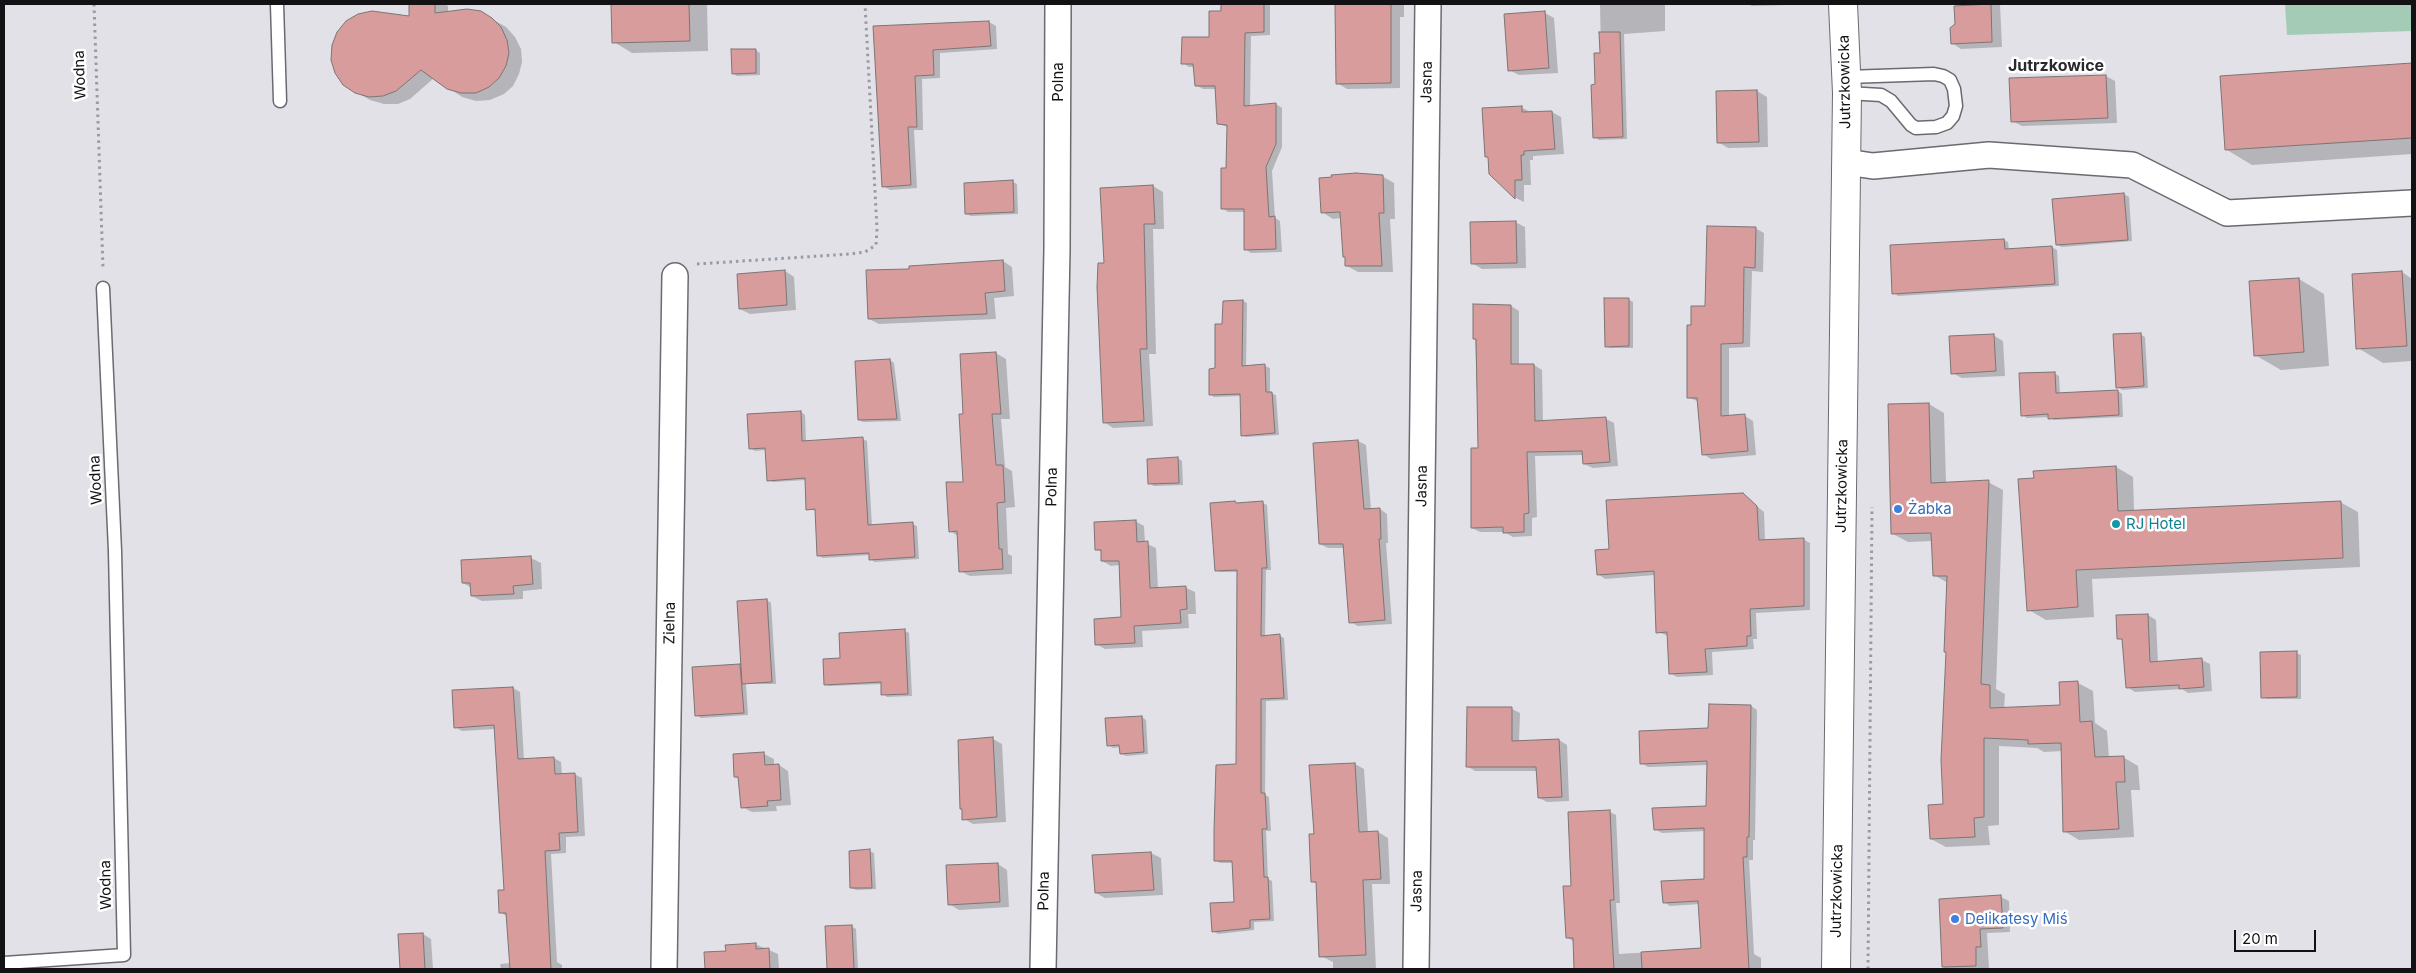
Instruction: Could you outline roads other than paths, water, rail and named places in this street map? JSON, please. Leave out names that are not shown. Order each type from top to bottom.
[{"type":"main road","name":"Jutrzkowicka","points":[[1836,969],[1847,85],[1843,4]]},
{"type":"street","name":"Polna","points":[[1043,969],[1057,249],[1058,4]]},
{"type":"street","name":"Jasna","points":[[1416,969],[1428,4]]},
{"type":"street","points":[[1846,162],[1873,166],[1989,154],[2132,165],[2227,213],[2412,203]]},
{"type":"street","name":"Zielna","points":[[664,969],[676,276]]},
{"type":"lane","points":[[277,4],[280,101]]},
{"type":"lane","points":[[1934,74],[1950,80],[1954,89],[1956,106],[1953,116],[1947,123],[1936,127],[1916,128],[1911,125],[1891,101],[1881,95],[1847,85],[1934,74]]},
{"type":"lane","name":"Wodna","points":[[4,963],[124,956],[115,551],[103,288]]},
{"type":"place","name":"Żabka","points":[[1898,509]]},
{"type":"place","name":"RJ Hotel","points":[[2116,524]]},
{"type":"place","name":"Delikatesy Miś","points":[[1955,919]]},
{"type":"district","name":"Jutrzkowice","points":[[2056,66]]}]
